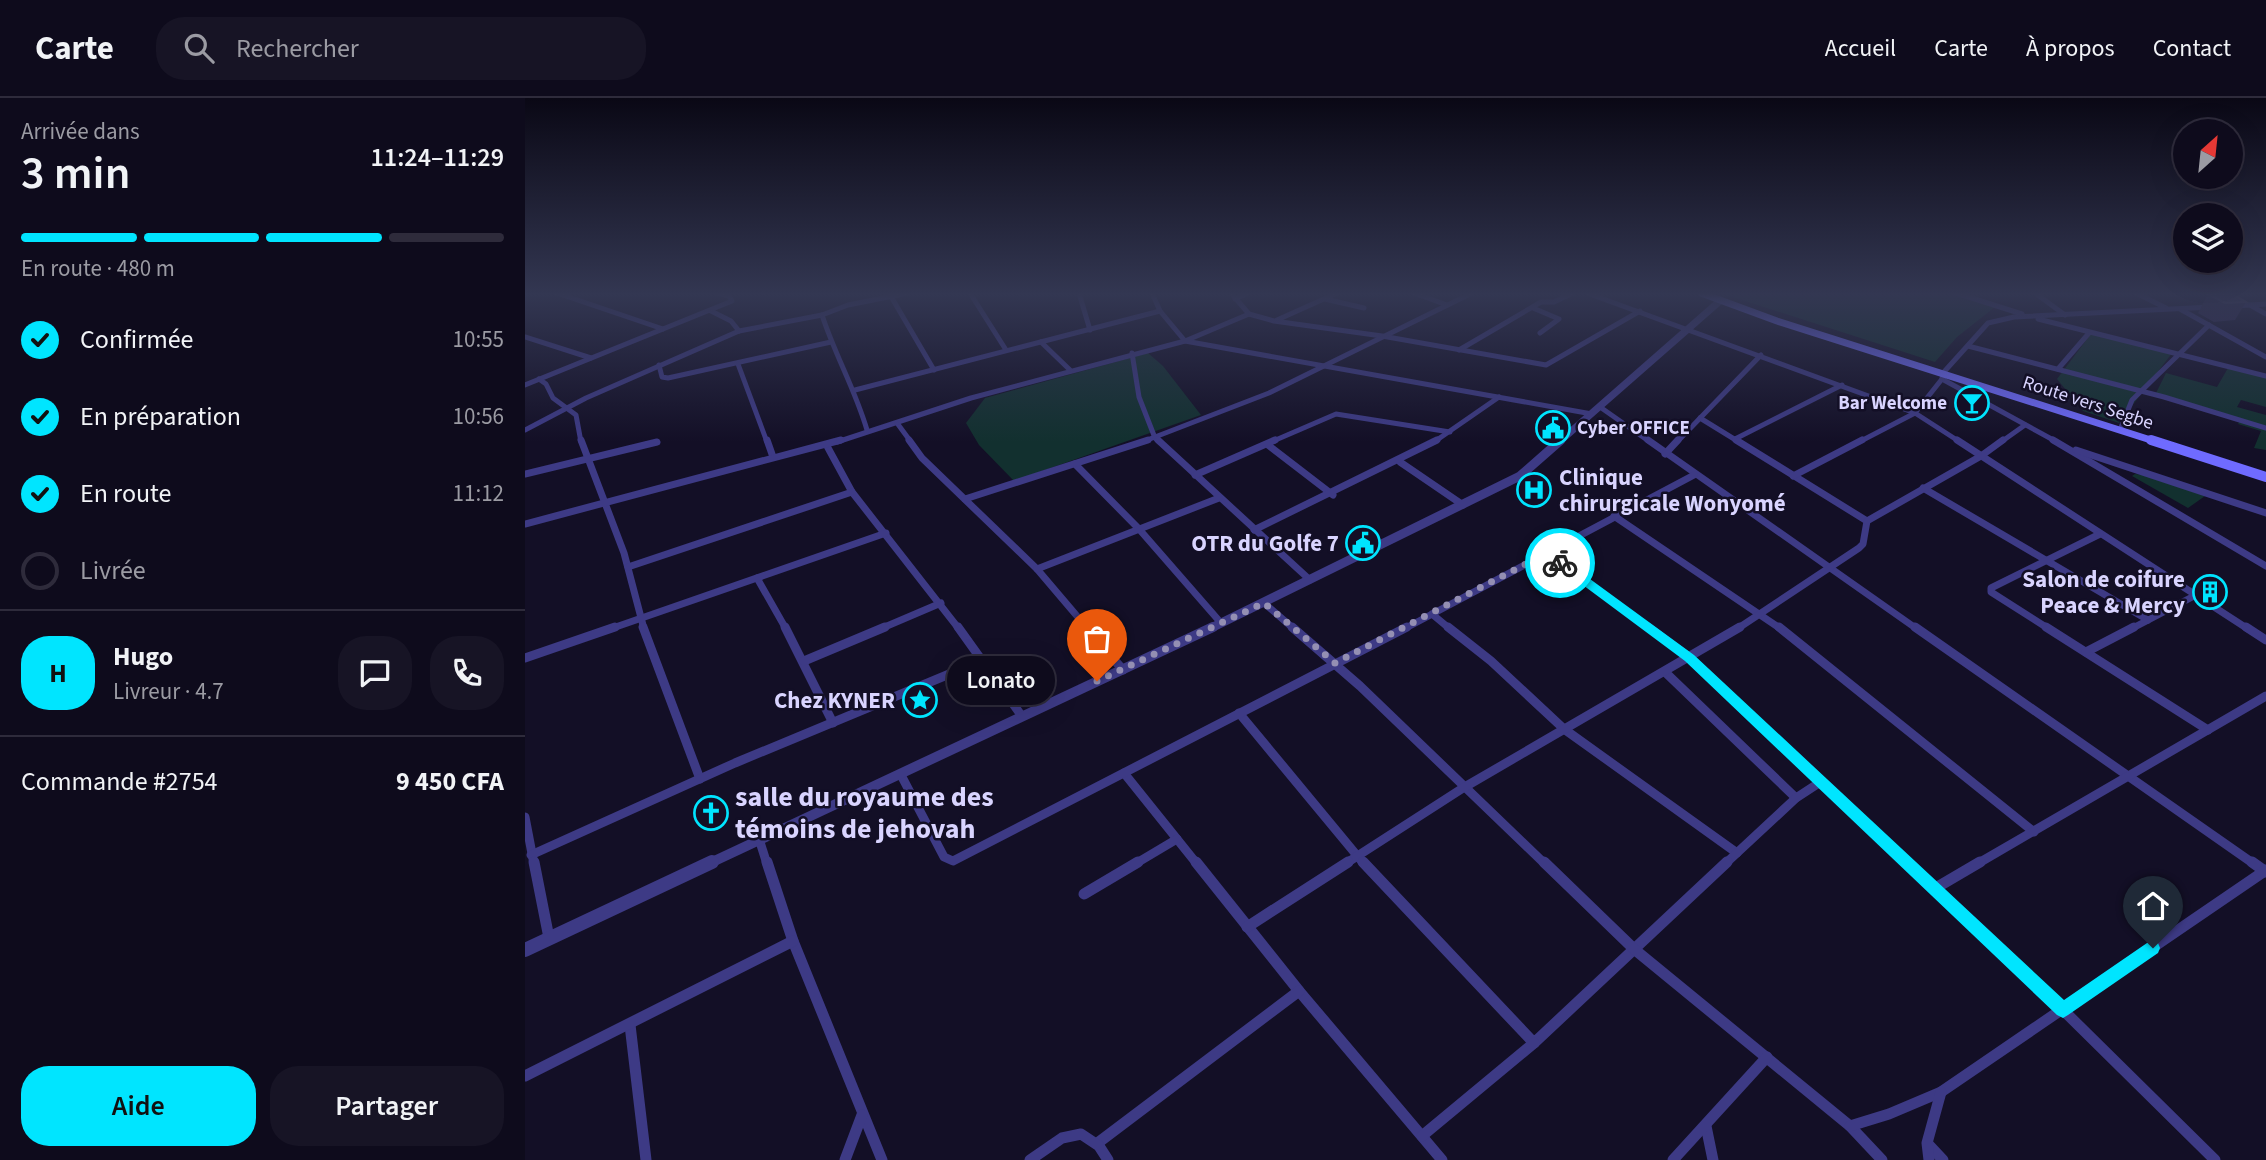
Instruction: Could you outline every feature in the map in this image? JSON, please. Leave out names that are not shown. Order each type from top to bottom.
[{"type":"main road","name":"Route vers Segbe","points":[[1842,343],[2266,477]]},
{"type":"street","points":[[542,343],[591,358]]},
{"type":"street","points":[[525,385],[629,343]]},
{"type":"street","points":[[525,430],[570,409],[586,398],[712,343]]},
{"type":"street","points":[[659,365],[662,377],[668,378],[829,343]]},
{"type":"street","points":[[831,343],[855,390],[867,430]]},
{"type":"street","points":[[919,343],[935,370]]},
{"type":"street","points":[[1001,343],[1006,350]]},
{"type":"street","points":[[855,390],[1039,343]]},
{"type":"street","points":[[1042,343],[1070,370]]},
{"type":"street","points":[[525,524],[773,457],[828,446],[867,430],[897,423],[971,398],[1178,343]]},
{"type":"street","points":[[1194,343],[1499,397],[1596,411],[1665,454],[2266,871],[1941,1092],[1889,1114],[1850,1126]]},
{"type":"street","points":[[965,499],[1155,438],[1269,393],[1368,343]]},
{"type":"street","points":[[1418,343],[1549,365],[1587,343]]},
{"type":"street","points":[[1459,350],[1472,343]]},
{"type":"street","points":[[525,950],[760,842],[1021,715],[1264,603],[1520,476],[1675,343]]},
{"type":"street","points":[[1728,343],[1915,413],[2266,640]]},
{"type":"street","points":[[1793,476],[1915,413],[1971,343]]},
{"type":"street","points":[[2058,369],[2081,343]]},
{"type":"street","points":[[2130,343],[2266,376]]},
{"type":"street","points":[[2120,430],[2132,400],[2190,343]]},
{"type":"street","points":[[2241,343],[2266,356]]},
{"type":"street","points":[[1968,346],[2266,428]]},
{"type":"street","points":[[1132,353],[1139,397],[1155,438],[1310,580]]},
{"type":"street","points":[[1665,454],[1761,355]]},
{"type":"street","points":[[738,364],[773,457]]},
{"type":"street","points":[[1943,376],[2266,566]]},
{"type":"street","points":[[539,379],[549,386],[554,398],[570,409],[578,419],[582,444],[592,474],[628,567],[640,619],[700,779]]},
{"type":"street","points":[[1735,439],[1842,385]]},
{"type":"street","points":[[1254,530],[1400,462],[1450,432],[1499,397]]},
{"type":"street","points":[[1195,475],[1346,409]]},
{"type":"street","points":[[1336,414],[1450,432]]},
{"type":"street","points":[[1700,418],[1867,521]]},
{"type":"street","points":[[897,423],[922,458],[1037,569],[1123,670]]},
{"type":"street","points":[[1247,926],[1463,788],[1763,614],[1831,569],[1863,544],[1867,521],[1981,456],[2025,425]]},
{"type":"street","points":[[525,474],[657,442]]},
{"type":"street","points":[[2060,444],[2264,513]]},
{"type":"street","points":[[1268,445],[1333,495]]},
{"type":"street","points":[[828,446],[852,492],[941,603],[1021,715]]},
{"type":"street","points":[[1400,462],[1463,505]]},
{"type":"street","points":[[1075,464],[1139,528],[1221,623]]},
{"type":"street","points":[[901,775],[944,857],[953,861],[1432,614],[1694,475]]},
{"type":"street","points":[[1923,488],[2148,620]]},
{"type":"street","points":[[628,567],[852,492]]},
{"type":"street","points":[[1037,569],[1219,498]]},
{"type":"street","points":[[1614,516],[1763,614],[2034,832]]},
{"type":"street","points":[[525,658],[886,533]]},
{"type":"street","points":[[2099,534],[1991,588],[1991,592],[2208,730]]},
{"type":"street","points":[[1547,553],[1690,658],[2063,1010],[2215,1160]]},
{"type":"street","points":[[757,578],[804,661],[833,723]]},
{"type":"street","points":[[2085,652],[2196,596]]},
{"type":"street","points":[[804,661],[941,603]]},
{"type":"street","points":[[1264,603],[1335,663],[1634,949],[1850,1126],[1882,1160]]},
{"type":"street","points":[[1432,614],[1491,661],[1565,730],[1737,853]]},
{"type":"street","points":[[531,855],[700,779],[983,660]]},
{"type":"street","points":[[1665,672],[1796,798]]},
{"type":"street","points":[[1934,889],[2266,696]]},
{"type":"street","points":[[1239,713],[1356,855],[1534,1043]]},
{"type":"street","points":[[1124,773],[1299,991],[1442,1160]]},
{"type":"street","points":[[1422,1136],[1534,1043],[1796,798],[1822,780]]},
{"type":"street","points":[[525,817],[549,939]]},
{"type":"street","points":[[1084,894],[1177,839]]},
{"type":"street","points":[[760,842],[793,941],[882,1160]]},
{"type":"street","points":[[525,1076],[793,941]]},
{"type":"street","points":[[1098,1142],[1299,991]]},
{"type":"street","points":[[630,1025],[646,1160]]},
{"type":"street","points":[[1673,1160],[1767,1057]]},
{"type":"street","points":[[1929,1160],[1927,1143],[1941,1092]]},
{"type":"street","points":[[845,1160],[862,1115]]},
{"type":"street","points":[[1706,1126],[1713,1160]]},
{"type":"street","points":[[1030,1160],[1061,1138],[1077,1132],[1089,1135],[1098,1142],[1108,1160]]},
{"type":"street","points":[[1927,1143],[1943,1160]]},
{"type":"green space","points":[[1874,343],[1952,343],[1935,362]]},
{"type":"green space","points":[[2085,343],[2127,343],[2172,353],[2119,423],[2083,411],[2057,379]]},
{"type":"green space","points":[[1148,353],[1163,366],[1201,415],[1014,481],[979,445],[966,423],[985,398]]},
{"type":"green space","points":[[2228,368],[2266,378],[2266,407],[2241,400],[2237,407],[2266,415],[2266,450],[2254,448],[2261,431],[2238,424],[2241,419],[2156,393],[2166,373],[2217,387]]},
{"type":"green space","points":[[2146,475],[2205,496],[2188,508],[2132,476]]},
{"type":"way so far","points":[[1097,681],[1264,603],[1335,663],[1547,553],[1560,563]]},
{"type":"place","name":"Bar Welcome","points":[[1972,403]]},
{"type":"place","name":"Cyber OFFICE","points":[[1553,428]]},
{"type":"place","name":"Clinique chirurgicale Wonyomé","points":[[1534,490]]},
{"type":"place","name":"OTR du Golfe 7","points":[[1363,543]]},
{"type":"place","name":"Salon de coifure Peace & Mercy","points":[[2210,592]]},
{"type":"place","name":"Lonato","points":[[1097,681]]},
{"type":"place","name":"Chez KYNER","points":[[920,700]]},
{"type":"place","name":"salle du royaume des témoins de jehovah","points":[[711,813]]},
{"type":"route","points":[[1560,563],[1690,658],[2063,1010],[2153,948]]}]
